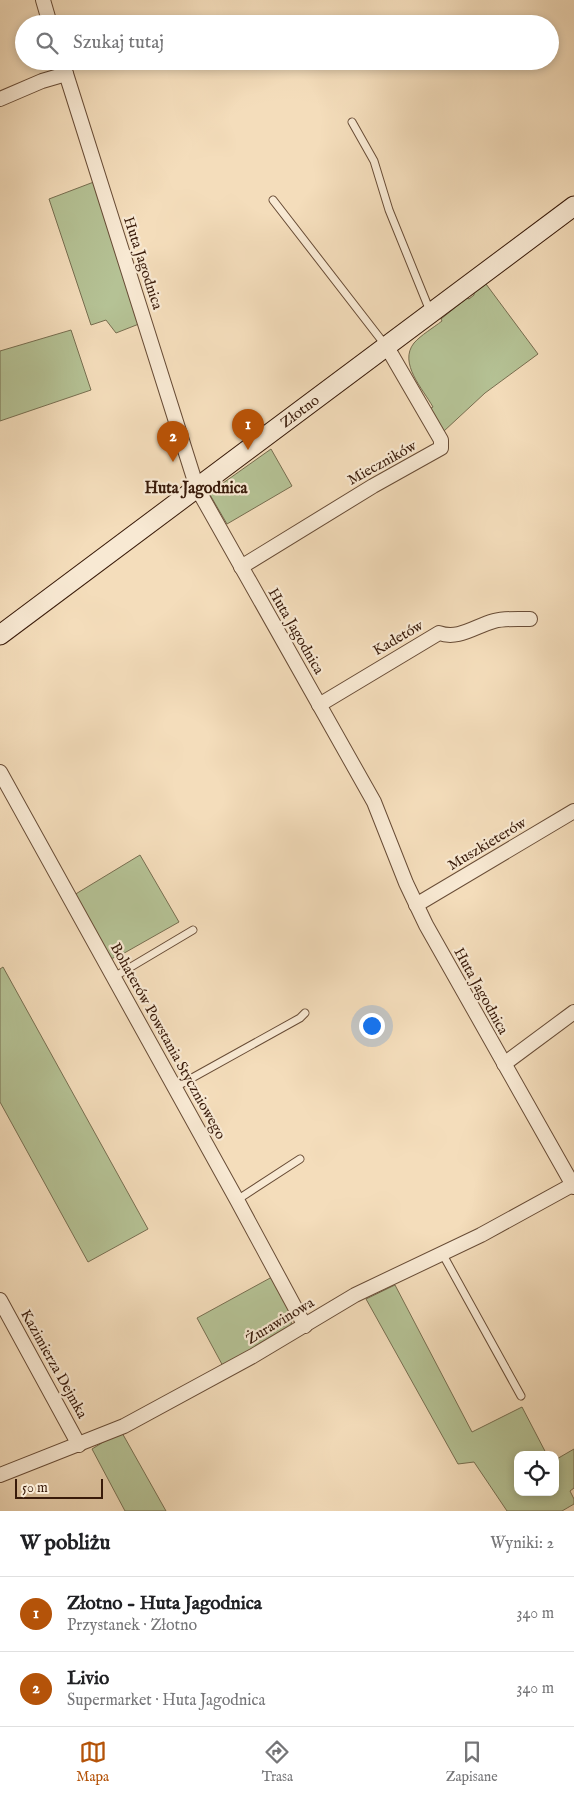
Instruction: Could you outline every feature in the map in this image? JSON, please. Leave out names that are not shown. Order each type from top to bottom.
[{"type":"street","points":[[43,0],[47,15]]},
{"type":"street","points":[[0,99],[42,81],[61,70]]},
{"type":"street","name":"Huta Jagodnica","points":[[65,70],[197,488],[374,802],[416,905],[574,1185]]},
{"type":"street","name":"Złotno","points":[[0,635],[574,206]]},
{"type":"street","name":"Mieczników","points":[[241,567],[440,448],[441,440],[387,347]]},
{"type":"street","name":"Kadetów","points":[[319,705],[439,633],[448,636],[459,635],[495,620],[530,619]]},
{"type":"street","name":"Bohaterów Powstania Styczniowego","points":[[0,772],[305,1326]]},
{"type":"street","name":"Muszkieterów","points":[[416,905],[574,811]]},
{"type":"street","points":[[504,1064],[574,1012]]},
{"type":"street","name":"Żurawinowa","points":[[0,1475],[124,1426],[305,1326],[355,1295],[481,1235],[574,1185]]},
{"type":"street","name":"Kazimierza Dejmka","points":[[0,1300],[79,1444]]},
{"type":"lane","points":[[352,122],[374,161],[390,210],[422,294],[432,313]]},
{"type":"lane","points":[[274,200],[387,347]]},
{"type":"lane","points":[[114,977],[193,930]]},
{"type":"lane","points":[[174,1088],[300,1018],[305,1013]]},
{"type":"lane","points":[[237,1200],[300,1159]]},
{"type":"lane","points":[[442,1253],[521,1396]]},
{"type":"green space","points":[[99,180],[144,322],[116,333],[106,320],[91,325],[49,199]]},
{"type":"green space","points":[[486,284],[538,354],[485,393],[444,431],[429,409],[433,407],[418,384],[410,367],[410,351],[420,337]]},
{"type":"green space","points":[[71,330],[91,390],[0,421],[0,351]]},
{"type":"green space","points":[[271,449],[292,486],[227,524],[209,493]]},
{"type":"green space","points":[[140,855],[179,922],[119,956],[110,959],[74,895]]},
{"type":"green space","points":[[3,967],[148,1229],[88,1262],[0,1102],[0,969]]},
{"type":"green space","points":[[272,1277],[293,1314],[290,1330],[224,1368],[197,1318]]},
{"type":"green space","points":[[395,1285],[472,1432],[522,1407],[545,1451],[514,1451],[514,1496],[559,1496],[559,1458],[574,1449],[574,1488],[570,1491],[574,1504],[562,1511],[507,1511],[474,1462],[458,1464],[366,1299]]},
{"type":"green space","points":[[121,1431],[166,1511],[125,1511],[92,1449]]},
{"type":"place","name":"Złotno - Huta Jagodnica","points":[[248,450]]},
{"type":"place","name":"Livio","points":[[173,462]]},
{"type":"district","name":"Huta Jagodnica","points":[[196,489]]}]
